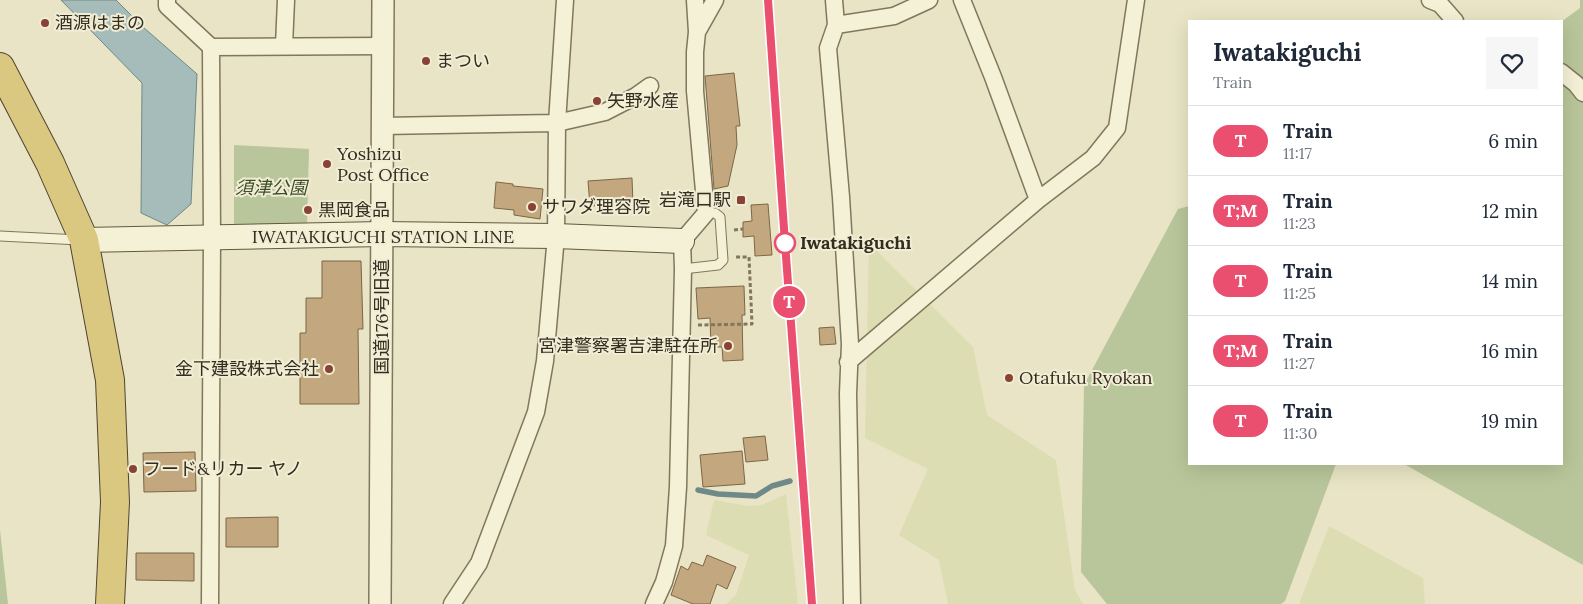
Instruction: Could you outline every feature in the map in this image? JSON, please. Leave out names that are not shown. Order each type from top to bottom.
[{"type":"highway","points":[[0,67],[50,163],[84,240],[110,380],[115,502],[110,604]]},
{"type":"main road","name":"IWATAKIGUCHI STATION LINE","points":[[84,240],[212,239],[382,234],[556,236],[682,241]]},
{"type":"street","points":[[167,0],[167,6],[211,47],[382,46]]},
{"type":"street","points":[[284,46],[286,0]]},
{"type":"street","name":"国道176号旧道","points":[[380,604],[383,0]]},
{"type":"street","points":[[452,604],[480,563],[536,412],[545,361],[556,236],[557,123],[565,0]]},
{"type":"street","points":[[654,604],[664,582],[674,546],[678,487],[682,241],[706,213],[695,91],[697,32],[695,0]]},
{"type":"street","points":[[697,32],[715,0]]},
{"type":"street","points":[[834,0],[836,25],[828,48],[850,344],[848,362],[852,604]]},
{"type":"street","points":[[836,25],[894,16],[930,0]]},
{"type":"street","points":[[962,0],[993,76],[1038,200]]},
{"type":"street","points":[[848,362],[1038,200],[1093,158],[1117,128],[1136,0]]},
{"type":"street","points":[[1430,0],[1440,4],[1454,20]]},
{"type":"street","points":[[210,604],[211,47]]},
{"type":"street","points":[[1563,74],[1576,84],[1583,93]]},
{"type":"street","points":[[382,126],[557,123],[605,112],[636,96],[650,86]]},
{"type":"lane","points":[[683,269],[718,265],[723,260],[720,217],[715,213],[706,213]]},
{"type":"lane","points":[[0,236],[84,240]]},
{"type":"path","points":[[732,222],[734,239]]},
{"type":"path","points":[[680,326],[752,324],[749,256],[736,257],[735,248]]},
{"type":"green space","points":[[1580,0],[1583,0],[1583,565],[1406,465],[1563,465],[1563,21],[1580,8]]},
{"type":"green space","name":"須津公園","points":[[234,145],[309,149],[307,228],[234,231]]},
{"type":"green space","points":[[1188,206],[1188,465],[1336,465],[1285,601],[1281,604],[1107,604],[1081,572],[1084,385],[1178,209]]},
{"type":"green space","points":[[869,243],[973,347],[987,415],[1056,460],[1075,590],[1083,604],[948,604],[939,560],[899,535],[928,469],[865,438]]},
{"type":"green space","points":[[786,494],[798,604],[726,604],[736,595],[749,555],[706,535],[714,500],[748,506],[762,505]]},
{"type":"green space","points":[[1329,526],[1423,578],[1425,604],[1299,604]]},
{"type":"green space","points":[[0,530],[8,604],[0,604]]},
{"type":"water","points":[[61,0],[116,0],[143,27],[197,74],[191,204],[167,225],[141,213],[142,83]]},
{"type":"building","points":[[734,73],[740,126],[736,126],[737,145],[728,186],[714,189],[705,76]]},
{"type":"building","points":[[632,178],[633,204],[590,206],[588,181]]},
{"type":"building","points":[[496,182],[543,189],[540,219],[514,215],[514,210],[494,208]]},
{"type":"building","points":[[768,204],[772,255],[755,256],[754,236],[743,237],[743,222],[752,221],[751,205]]},
{"type":"building","points":[[322,261],[361,261],[363,329],[358,329],[359,404],[300,404],[300,333],[306,333],[306,298],[322,298]]},
{"type":"building","points":[[744,286],[745,315],[742,315],[743,360],[723,361],[722,347],[711,347],[710,318],[698,319],[696,288]]},
{"type":"building","points":[[834,327],[836,344],[820,345],[819,328]]},
{"type":"building","points":[[765,436],[768,460],[746,462],[743,438]]},
{"type":"building","points":[[742,451],[745,484],[703,487],[700,455]]},
{"type":"building","points":[[195,452],[196,491],[144,492],[143,453]]},
{"type":"building","points":[[278,517],[278,547],[226,547],[226,518]]},
{"type":"building","points":[[136,553],[194,553],[194,581],[136,580]]},
{"type":"building","points":[[707,555],[736,567],[727,589],[717,584],[710,604],[693,604],[671,595],[681,566],[688,570],[692,562],[703,566]]},
{"type":"waterway","points":[[698,490],[718,494],[756,496],[772,486],[790,481]]},
{"type":"railway","points":[[768,0],[812,604]]},
{"type":"train","name":"T","points":[[768,0],[812,604]]},
{"type":"place","name":"酒源はまの","points":[[45,23]]},
{"type":"place","name":"まつい","points":[[426,61]]},
{"type":"place","name":"矢野水産","points":[[597,101]]},
{"type":"place","name":"Yoshizu Post Office","points":[[327,164]]},
{"type":"place","name":"岩滝口駅","points":[[741,200]]},
{"type":"place","name":"サワダ理容院","points":[[532,207]]},
{"type":"place","name":"黒岡食品","points":[[308,210]]},
{"type":"place","name":"Iwatakiguchi","points":[[785,243]]},
{"type":"place","name":"宮津警察署吉津駐在所","points":[[728,346]]},
{"type":"place","name":"金下建設株式会社","points":[[329,369]]},
{"type":"place","name":"Otafuku Ryokan","points":[[1009,378]]},
{"type":"place","name":"フード&リカー ヤノ","points":[[133,469]]}]
